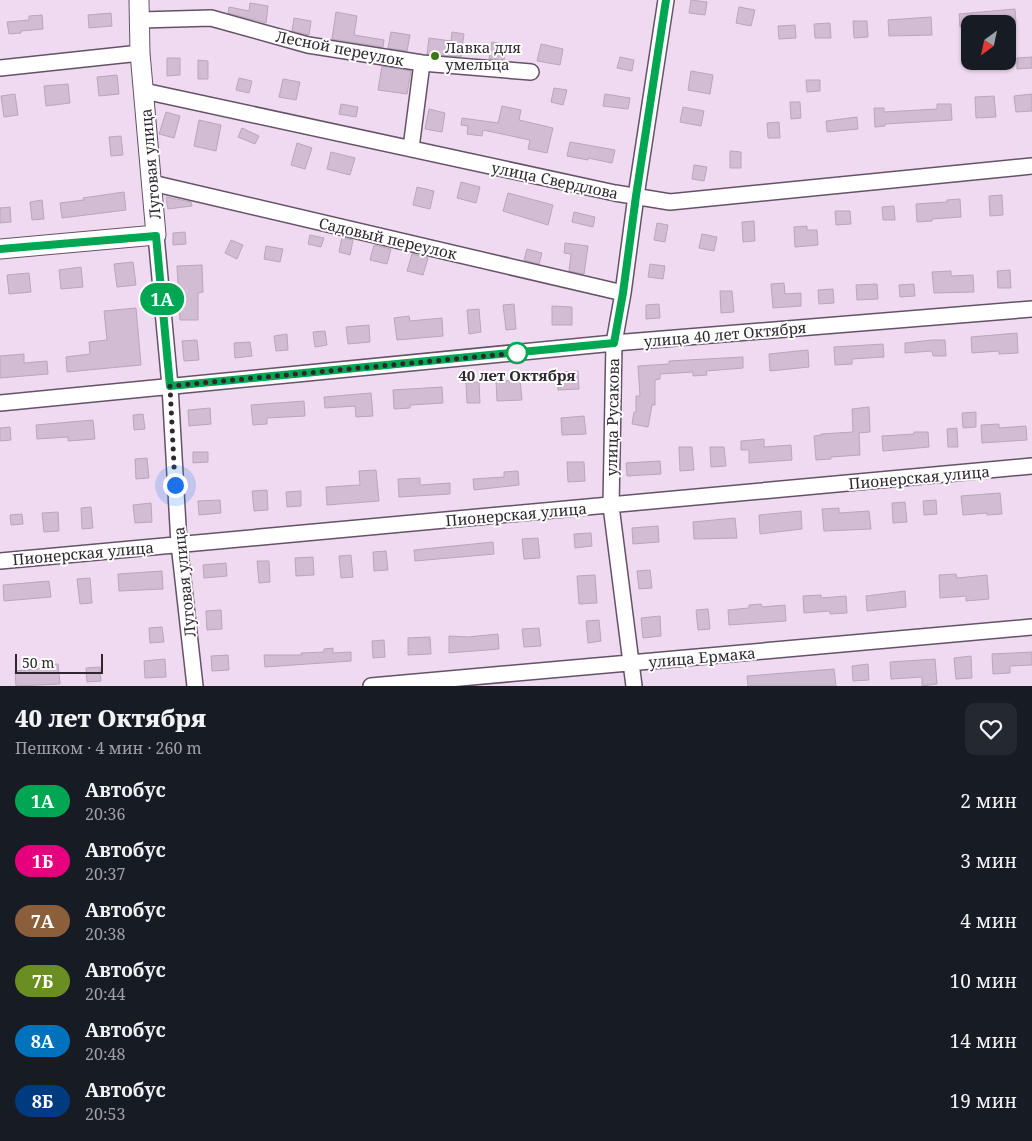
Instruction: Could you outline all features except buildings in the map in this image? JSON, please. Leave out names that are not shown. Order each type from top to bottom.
[{"type":"main road","name":"Луговая улица","points":[[139,0],[141,20],[140,53],[156,236]]},
{"type":"main road","points":[[0,250],[156,236]]},
{"type":"street","name":"улица Русакова","points":[[634,686],[611,506],[614,343],[666,0]]},
{"type":"street","name":"Лесной переулок","points":[[141,20],[211,18],[308,45],[422,63],[531,72]]},
{"type":"street","points":[[0,68],[140,53]]},
{"type":"street","name":"Лесной переулок","points":[[411,148],[422,63]]},
{"type":"street","name":"улица Свердлова","points":[[144,91],[670,202],[1032,166]]},
{"type":"street","name":"Садовый переулок","points":[[152,183],[623,293]]},
{"type":"street","name":"Луговая улица","points":[[156,236],[170,386],[179,544],[195,686]]},
{"type":"street","name":"улица 40 лет Октября","points":[[0,403],[614,343],[1032,309]]},
{"type":"street","name":"Пионерская улица","points":[[0,561],[1032,466]]},
{"type":"street","name":"улица Ермака","points":[[372,686],[1032,627]]},
{"type":"bus line","name":"1А","points":[[0,249],[156,236],[170,386],[614,343],[666,0]]},
{"type":"place","name":"Лавка для умельца","points":[[435,56]]},
{"type":"place","name":"40 лет Октября","points":[[517,353]]},
{"type":"route","points":[[175,485],[170,386],[517,353]]}]
